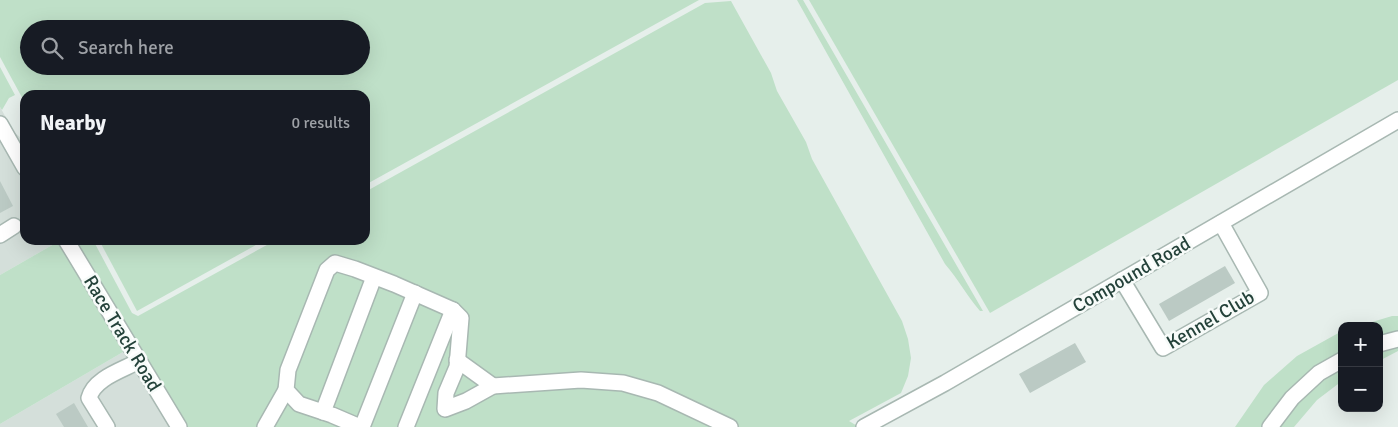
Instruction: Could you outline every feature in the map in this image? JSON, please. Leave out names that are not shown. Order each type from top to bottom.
[{"type":"street","name":"Compound Road","points":[[864,427],[945,383],[1398,120]]},
{"type":"street","points":[[0,124],[6,147],[20,162]]},
{"type":"street","name":"Kennel Club","points":[[1122,280],[1163,348],[1260,294],[1221,223]]},
{"type":"street","points":[[0,236],[14,226]]},
{"type":"street","name":"Race Track Road","points":[[69,245],[179,427]]},
{"type":"street","points":[[265,427],[286,390],[288,370],[327,270],[335,263],[355,269],[453,310],[460,318],[457,367],[446,393],[445,409],[466,401],[493,386],[581,380],[623,383],[658,393],[730,427]]},
{"type":"street","points":[[324,412],[374,277]]},
{"type":"street","points":[[286,390],[299,404],[361,427],[414,293]]},
{"type":"street","points":[[406,427],[453,310]]},
{"type":"street","points":[[1383,343],[1398,339]]},
{"type":"street","points":[[457,360],[493,386]]},
{"type":"street","points":[[107,427],[90,398],[91,391],[97,384],[139,361]]},
{"type":"street","points":[[1270,427],[1292,398],[1319,373],[1338,362]]},
{"type":"shaded area","points":[[0,107],[14,132],[20,137],[20,245],[52,245],[0,275]]},
{"type":"shaded area","points":[[135,345],[185,427],[0,427],[0,424]]},
{"type":"green space","points":[[0,0],[699,0],[370,182],[370,90],[20,90],[20,94],[0,57]]},
{"type":"green space","points":[[797,0],[803,0],[983,311],[980,311],[975,305],[945,264]]},
{"type":"green space","points":[[809,0],[1398,0],[1398,80],[990,313]]},
{"type":"green space","points":[[731,1],[771,73],[777,91],[806,142],[812,159],[902,321],[908,339],[911,358],[908,376],[901,393],[849,421],[859,427],[185,427],[135,345],[0,424],[0,275],[52,245],[96,245],[132,313],[138,316],[267,245],[370,245],[370,189],[705,3]]},
{"type":"green space","points":[[0,67],[15,95],[9,98],[2,110],[0,107]]},
{"type":"green space","points":[[102,245],[256,245],[137,311]]},
{"type":"green space","points":[[1398,316],[1398,351],[1383,359],[1383,322],[1372,322]]},
{"type":"green space","points":[[1338,333],[1338,384],[1317,400],[1294,427],[1235,427],[1264,385],[1297,356]]},
{"type":"building","points":[[0,181],[13,206],[0,213]]},
{"type":"building","points":[[1225,266],[1235,283],[1169,321],[1159,304]]},
{"type":"building","points":[[1075,343],[1086,362],[1030,393],[1019,374]]},
{"type":"building","points":[[74,403],[88,427],[64,427],[56,414]]}]
